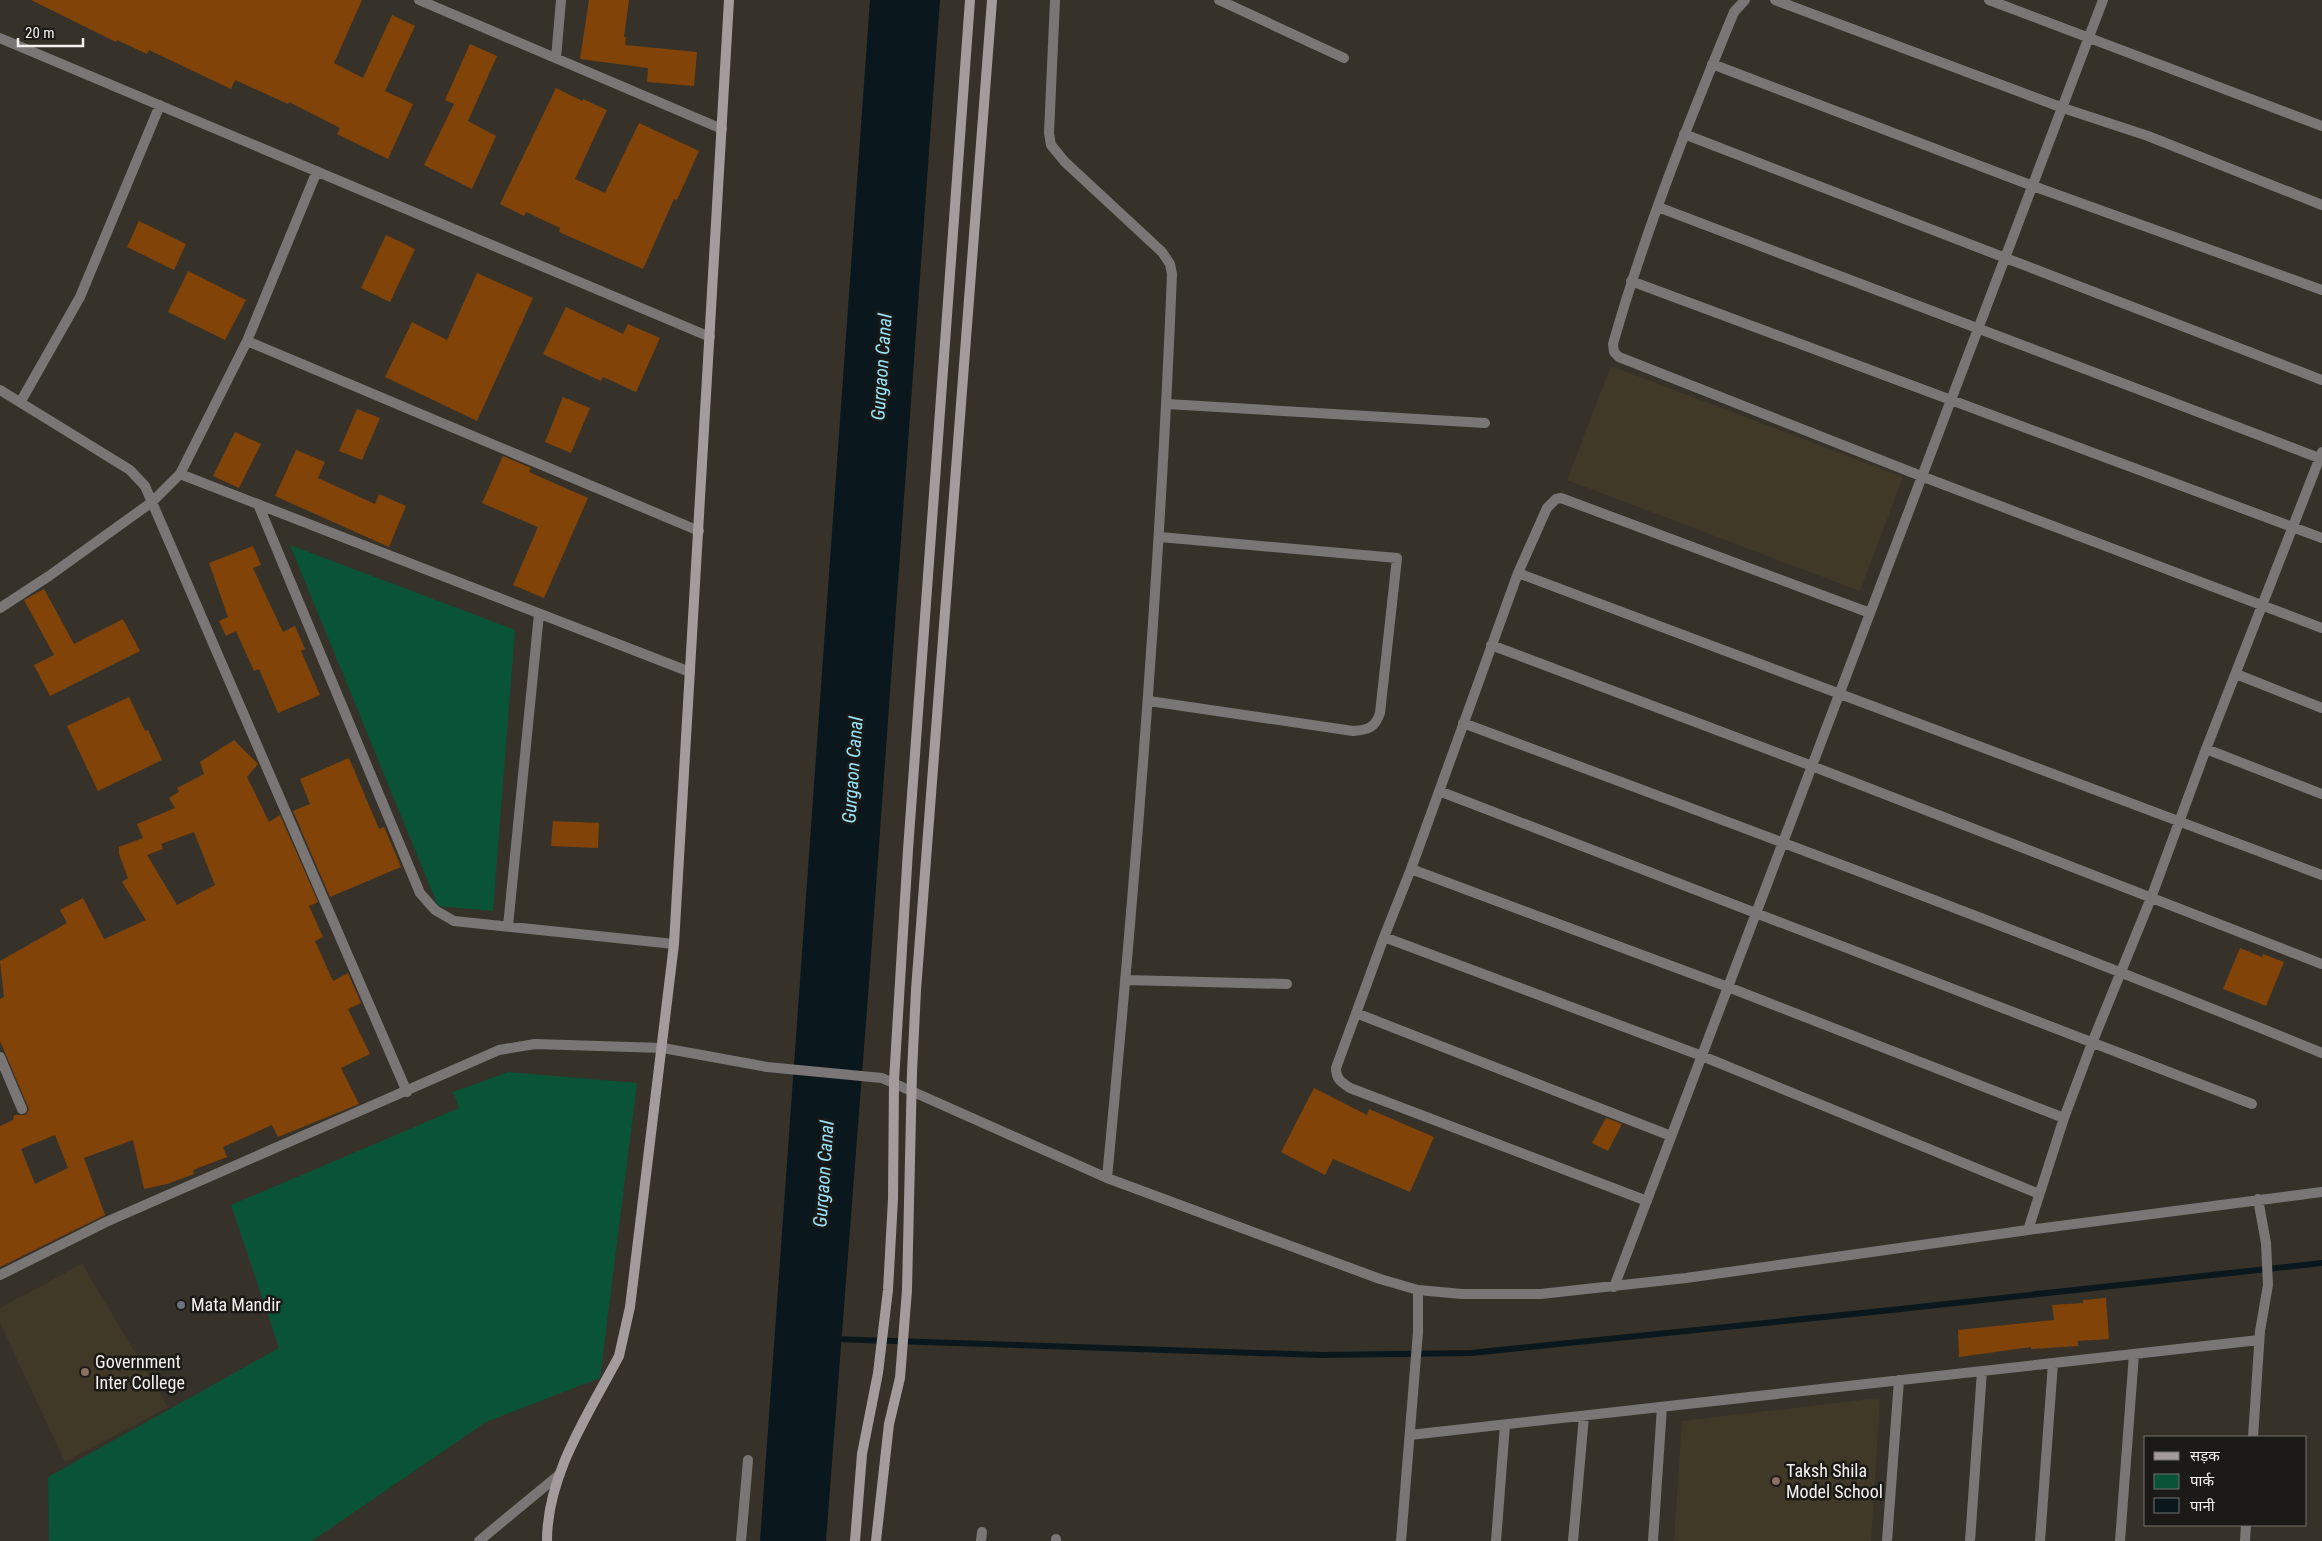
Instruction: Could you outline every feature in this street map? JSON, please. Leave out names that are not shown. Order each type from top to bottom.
[{"type":"main road","points":[[547,1541],[547,1528],[560,1474],[623,1343],[629,1314],[663,1048],[674,944],[729,0]]},
{"type":"main road","points":[[856,1541],[862,1454],[878,1373],[888,1290],[893,1199],[894,1082],[924,608],[970,0]]},
{"type":"main road","points":[[876,1541],[889,1424],[900,1378],[907,1290],[916,990],[992,0]]},
{"type":"street","points":[[419,0],[722,129]]},
{"type":"street","points":[[556,58],[561,0]]},
{"type":"street","points":[[1055,0],[1049,133],[1051,145],[1065,162],[1154,244],[1170,264],[1172,274],[1160,537],[1149,701],[1126,980],[1107,1178]]},
{"type":"street","points":[[1220,0],[1344,58]]},
{"type":"street","points":[[1746,0],[1734,12],[1684,134],[1631,281],[1613,344],[1614,352],[1619,357],[1922,476],[2322,628]]},
{"type":"street","points":[[1775,0],[2063,108],[2148,136],[2322,205]]},
{"type":"street","points":[[1989,0],[2322,126]]},
{"type":"street","points":[[1614,1287],[2104,0]]},
{"type":"street","points":[[0,38],[710,337]]},
{"type":"street","points":[[1712,64],[2034,186],[2322,290]]},
{"type":"street","points":[[21,402],[80,297],[160,105]]},
{"type":"street","points":[[1684,134],[2322,380]]},
{"type":"street","points":[[0,608],[49,576],[152,502],[180,474],[247,341],[317,172]]},
{"type":"street","points":[[1658,207],[2321,456],[2206,749],[2151,898],[2092,1043],[2064,1118],[2028,1230]]},
{"type":"street","points":[[1631,281],[2322,538]]},
{"type":"street","points":[[247,341],[699,532]]},
{"type":"street","points":[[0,390],[130,470],[145,486],[407,1092]]},
{"type":"street","points":[[1167,404],[1485,423]]},
{"type":"street","points":[[180,474],[690,672]]},
{"type":"street","points":[[1647,1201],[1350,1088],[1339,1080],[1336,1068],[1384,937],[1412,869],[1462,722],[1518,572],[1547,508],[1556,499],[1561,498],[1870,613]]},
{"type":"street","points":[[258,504],[420,893],[435,910],[454,920],[674,944]]},
{"type":"street","points":[[1149,701],[1353,732],[1372,728],[1377,722],[1380,713],[1397,558],[1160,537]]},
{"type":"street","points":[[1518,572],[2322,874]]},
{"type":"street","points":[[508,926],[539,614]]},
{"type":"street","points":[[1491,645],[1812,766],[2322,964]]},
{"type":"street","points":[[2236,674],[2322,708]]},
{"type":"street","points":[[1462,722],[2121,971],[2322,1053]]},
{"type":"street","points":[[2206,749],[2322,794]]},
{"type":"street","points":[[1439,791],[2252,1104]]},
{"type":"street","points":[[1412,869],[1728,988],[2064,1118]]},
{"type":"street","points":[[1384,937],[1702,1056],[2038,1194]]},
{"type":"street","points":[[1126,980],[1287,984]]},
{"type":"street","points":[[1356,1013],[1672,1136]]},
{"type":"street","points":[[0,1275],[106,1222],[407,1092],[498,1050],[535,1044],[663,1048],[780,1068],[872,1076],[894,1082],[1107,1178],[1380,1279],[1418,1290],[1500,1296],[1614,1287],[2322,1192]]},
{"type":"street","points":[[0,1057],[22,1109]]},
{"type":"street","points":[[2252,1436],[2260,1340],[2268,1285],[2266,1243],[2258,1200]]},
{"type":"street","points":[[1401,1541],[1418,1332],[1418,1290]]},
{"type":"street","points":[[1410,1435],[2260,1340]]},
{"type":"street","points":[[2120,1541],[2134,1354]]},
{"type":"street","points":[[2040,1541],[2053,1363]]},
{"type":"street","points":[[1970,1541],[1982,1371]]},
{"type":"street","points":[[1887,1541],[1899,1380]]},
{"type":"street","points":[[1653,1541],[1662,1407]]},
{"type":"street","points":[[1573,1541],[1584,1416]]},
{"type":"street","points":[[1496,1541],[1506,1425]]},
{"type":"street","points":[[741,1541],[748,1460]]},
{"type":"street","points":[[479,1541],[560,1474]]},
{"type":"street","points":[[2245,1541],[2246,1526]]},
{"type":"shaded area","points":[[1611,366],[1903,477],[1860,591],[1567,480]]},
{"type":"shaded area","name":"Government Inter College","points":[[82,1264],[168,1407],[65,1462],[0,1323],[0,1308]]},
{"type":"shaded area","name":"Taksh Shila Model School","points":[[1880,1398],[1871,1541],[1674,1541],[1682,1421]]},
{"type":"green space","points":[[290,545],[515,630],[493,911],[438,906]]},
{"type":"green space","points":[[508,1072],[637,1083],[600,1378],[486,1422],[312,1541],[49,1541],[48,1477],[279,1348],[231,1205],[459,1108],[453,1092]]},
{"type":"water","name":"Gurgaon Canal","points":[[870,0],[940,0],[870,970],[826,1541],[760,1541]]},
{"type":"building","points":[[31,0],[362,0],[334,63],[363,78],[392,15],[415,26],[385,91],[413,104],[388,159],[337,134],[340,128],[289,102],[288,104],[235,80],[231,89],[149,50],[147,54],[117,40],[116,42]]},
{"type":"building","points":[[589,0],[629,0],[624,37],[626,37],[625,45],[697,52],[694,86],[647,82],[648,68],[580,59]]},
{"type":"building","points":[[470,44],[497,56],[468,121],[496,136],[472,189],[424,165],[454,104],[445,100]]},
{"type":"building","points":[[556,88],[582,101],[583,99],[607,110],[575,179],[605,193],[639,123],[699,151],[677,200],[674,199],[643,269],[559,232],[560,228],[526,212],[524,216],[500,204]]},
{"type":"building","points":[[139,221],[186,244],[174,270],[127,247]]},
{"type":"building","points":[[386,235],[415,249],[390,302],[361,288]]},
{"type":"building","points":[[188,271],[246,300],[225,340],[168,312]]},
{"type":"building","points":[[477,273],[533,298],[477,421],[385,377],[412,322],[447,340]]},
{"type":"building","points":[[566,307],[623,334],[628,324],[660,338],[636,392],[603,377],[601,381],[543,354]]},
{"type":"building","points":[[563,397],[590,408],[571,453],[545,442]]},
{"type":"building","points":[[357,409],[380,418],[362,460],[339,451]]},
{"type":"building","points":[[235,432],[261,444],[239,488],[213,476]]},
{"type":"building","points":[[296,450],[325,462],[318,478],[375,504],[379,494],[406,506],[389,547],[275,496]]},
{"type":"building","points":[[503,456],[531,468],[529,472],[588,498],[544,598],[513,585],[538,527],[482,503]]},
{"type":"building","points":[[253,546],[261,565],[253,568],[283,632],[295,626],[305,649],[301,651],[320,695],[278,713],[259,669],[254,671],[236,631],[226,636],[219,621],[228,617],[209,563]]},
{"type":"building","points":[[44,589],[74,644],[123,619],[140,651],[50,696],[34,665],[54,655],[24,600]]},
{"type":"building","points":[[129,697],[145,731],[148,730],[162,760],[98,791],[67,726]]},
{"type":"building","points":[[234,740],[258,764],[247,777],[269,822],[280,815],[318,902],[309,906],[323,937],[315,941],[333,981],[348,973],[361,1003],[348,1009],[370,1054],[341,1068],[359,1104],[278,1137],[272,1125],[223,1147],[227,1157],[193,1170],[194,1174],[167,1184],[144,1189],[133,1140],[84,1158],[105,1215],[0,1267],[0,1126],[13,1120],[14,1115],[26,1115],[29,1109],[0,1041],[0,999],[4,997],[0,961],[67,923],[60,910],[83,898],[104,939],[146,920],[122,882],[128,878],[119,854],[119,847],[143,838],[137,824],[175,808],[169,798],[179,792],[177,788],[204,774],[200,762]],"holes":[[[194,832],[215,885],[177,905],[147,855],[163,849],[161,844]],[[55,1135],[68,1168],[35,1184],[21,1149]]]},
{"type":"building","points":[[349,758],[379,829],[384,827],[401,867],[330,897],[293,811],[310,804],[300,779]]},
{"type":"building","points":[[553,821],[599,823],[598,848],[551,846]]},
{"type":"building","points":[[2240,948],[2262,957],[2263,954],[2284,962],[2266,1006],[2223,989]]},
{"type":"building","points":[[1314,1088],[1367,1115],[1369,1109],[1434,1137],[1410,1192],[1333,1159],[1325,1175],[1281,1152]]},
{"type":"building","points":[[1606,1118],[1622,1124],[1608,1151],[1592,1143]]},
{"type":"building","points":[[2106,1298],[2109,1339],[2078,1341],[2078,1346],[2031,1349],[2031,1347],[1959,1357],[1958,1330],[2054,1320],[2052,1305],[2083,1303],[2083,1300]]},
{"type":"waterway","points":[[832,1339],[1321,1355],[1471,1353],[2322,1263]]},
{"type":"place","name":"Mata Mandir","points":[[181,1305]]},
{"type":"place","name":"Government Inter College","points":[[85,1372]]},
{"type":"place","name":"Taksh Shila Model School","points":[[1776,1481]]}]
